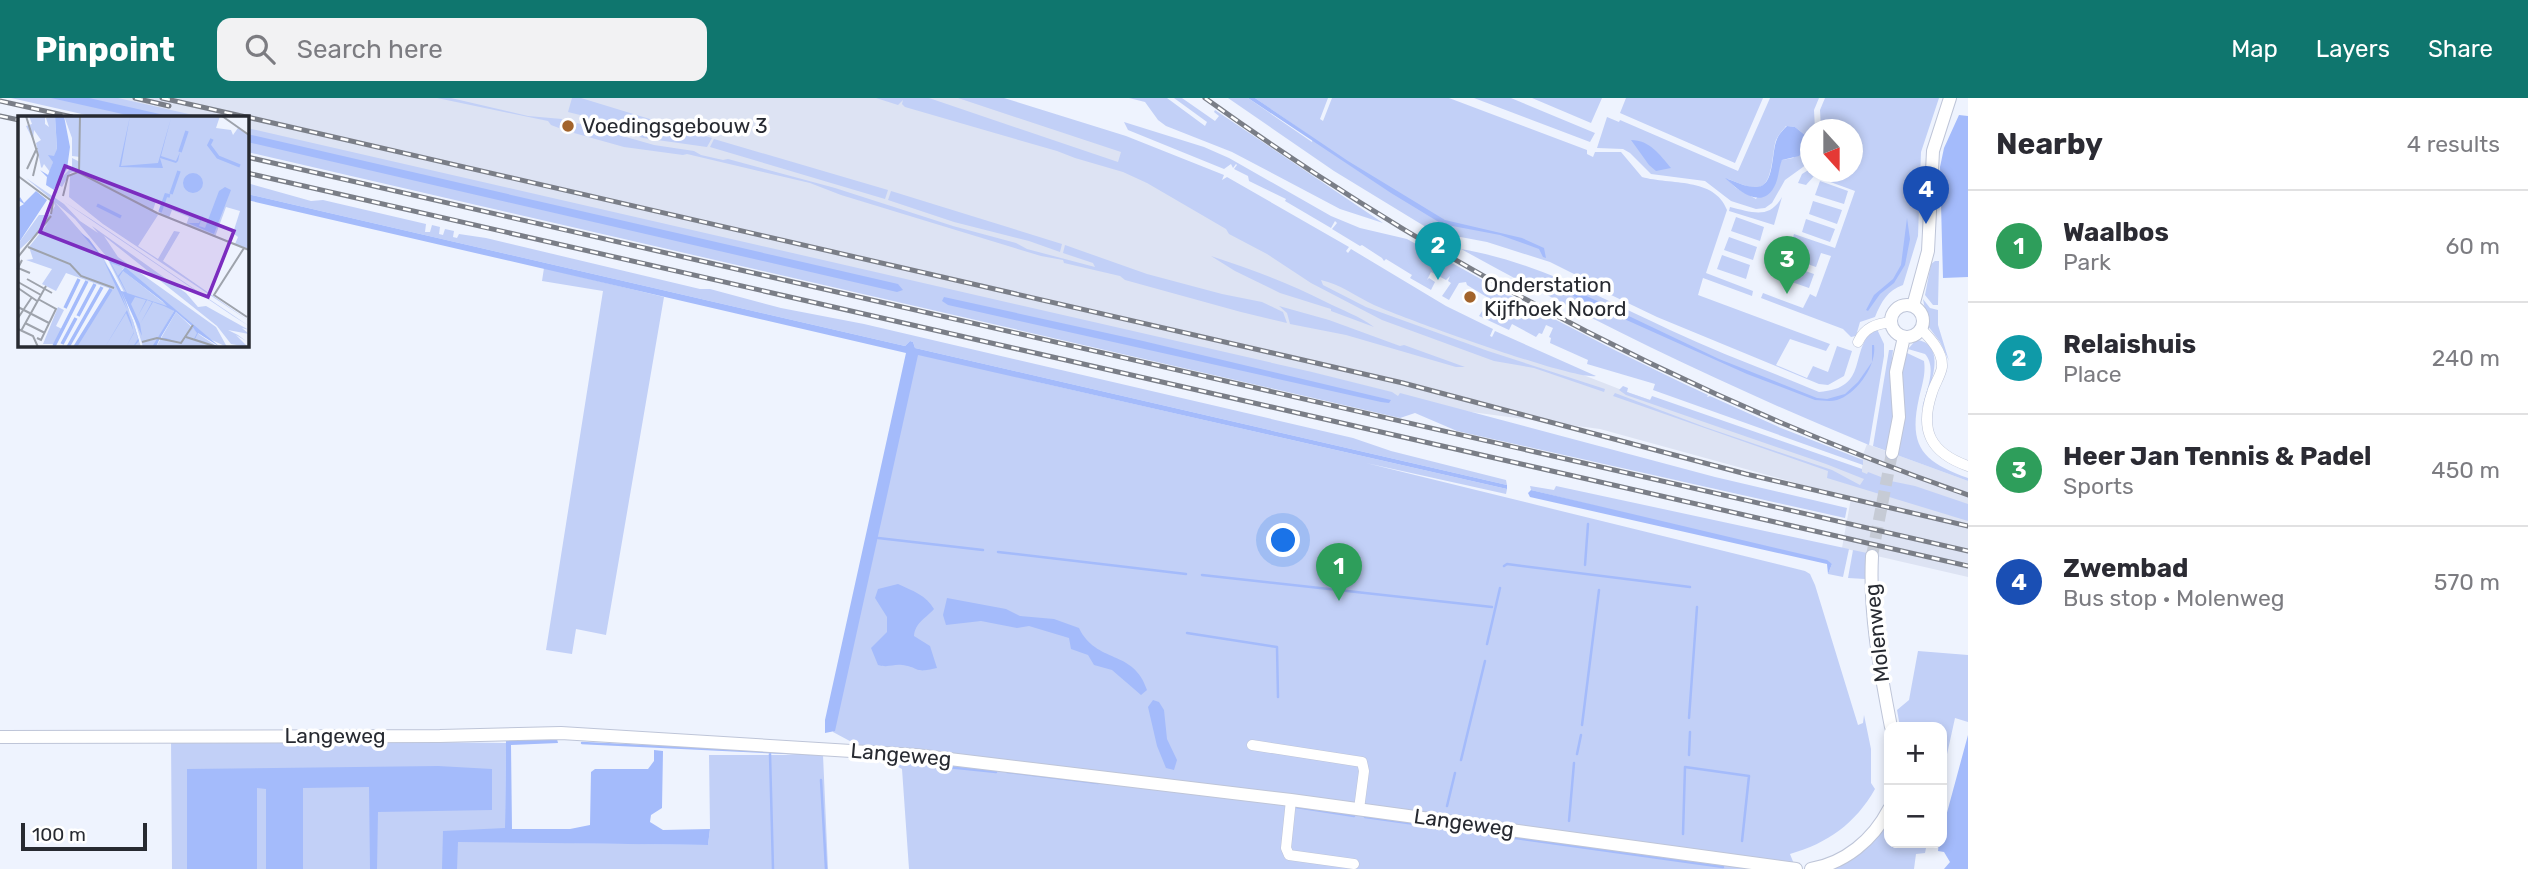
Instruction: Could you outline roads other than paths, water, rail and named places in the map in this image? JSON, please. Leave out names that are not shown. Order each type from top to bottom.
[{"type":"main road","points":[[1913,306],[1928,251],[1933,151],[1950,98]]},
{"type":"main road","points":[[1913,306],[1922,316],[1921,329],[1914,336],[1904,337],[1895,332],[1891,322],[1893,315],[1898,309],[1913,306]]},
{"type":"main road","points":[[1892,453],[1899,417],[1896,372],[1904,337]]},
{"type":"main road","name":"Molenweg","points":[[1872,556],[1873,626],[1890,722]]},
{"type":"main road","name":"Langeweg","points":[[0,737],[440,736],[561,733],[916,755],[1291,800],[1796,869]]},
{"type":"main road","points":[[1811,869],[1832,863],[1860,847],[1884,818]]},
{"type":"street","points":[[1858,342],[1868,328],[1891,322]]},
{"type":"street","points":[[1921,329],[1937,348],[1942,368],[1928,406],[1929,438],[1947,457],[1968,466]]},
{"type":"street","points":[[1252,746],[1362,762],[1364,771],[1359,809]]},
{"type":"street","points":[[1291,800],[1286,848],[1290,855],[1353,864]]},
{"type":"waterway","points":[[1585,565],[1588,524]]},
{"type":"waterway","points":[[878,538],[983,550]]},
{"type":"waterway","points":[[998,552],[1186,574]]},
{"type":"waterway","points":[[1504,566],[1507,564],[1690,587]]},
{"type":"waterway","points":[[1202,575],[1492,607]]},
{"type":"waterway","points":[[1487,644],[1500,588]]},
{"type":"waterway","points":[[1582,725],[1599,590]]},
{"type":"waterway","points":[[1689,718],[1697,607]]},
{"type":"waterway","points":[[1187,633],[1277,647],[1278,697]]},
{"type":"waterway","points":[[1461,760],[1485,661]]},
{"type":"waterway","points":[[1689,755],[1690,732]]},
{"type":"waterway","points":[[1577,754],[1581,735]]},
{"type":"waterway","points":[[582,743],[809,754]]},
{"type":"waterway","points":[[770,754],[773,869]]},
{"type":"waterway","points":[[879,760],[996,772]]},
{"type":"waterway","points":[[1569,821],[1574,763]]},
{"type":"waterway","points":[[1683,834],[1685,767],[1749,776],[1742,841]]},
{"type":"waterway","points":[[1007,772],[1098,783]]},
{"type":"waterway","points":[[1447,806],[1455,773]]},
{"type":"waterway","points":[[821,780],[826,869]]},
{"type":"waterway","points":[[1296,807],[1354,816]]},
{"type":"waterway","points":[[1365,817],[1723,867]]},
{"type":"tunnel","points":[[1872,556],[1892,453]]},
{"type":"railway","points":[[135,98],[169,106]]},
{"type":"railway","points":[[162,98],[242,116]]},
{"type":"railway","points":[[1205,98],[1385,218],[1572,324],[1767,417],[1968,495]]},
{"type":"railway","points":[[0,101],[68,116]]},
{"type":"railway","points":[[0,116],[18,120]]},
{"type":"railway","points":[[248,117],[1403,383],[1746,474],[1968,526]]},
{"type":"railway","points":[[248,157],[1968,551]]},
{"type":"railway","points":[[248,173],[1968,566]]},
{"type":"place","name":"Voedingsgebouw 3","points":[[568,126]]},
{"type":"place","name":"Zwembad","points":[[1926,224]]},
{"type":"place","name":"Relaishuis","points":[[1438,280]]},
{"type":"place","name":"Heer Jan Tennis & Padel","points":[[1787,294]]},
{"type":"place","name":"Onderstation Kijfhoek Noord","points":[[1470,297]]},
{"type":"place","name":"Waalbos","points":[[1339,601]]}]
